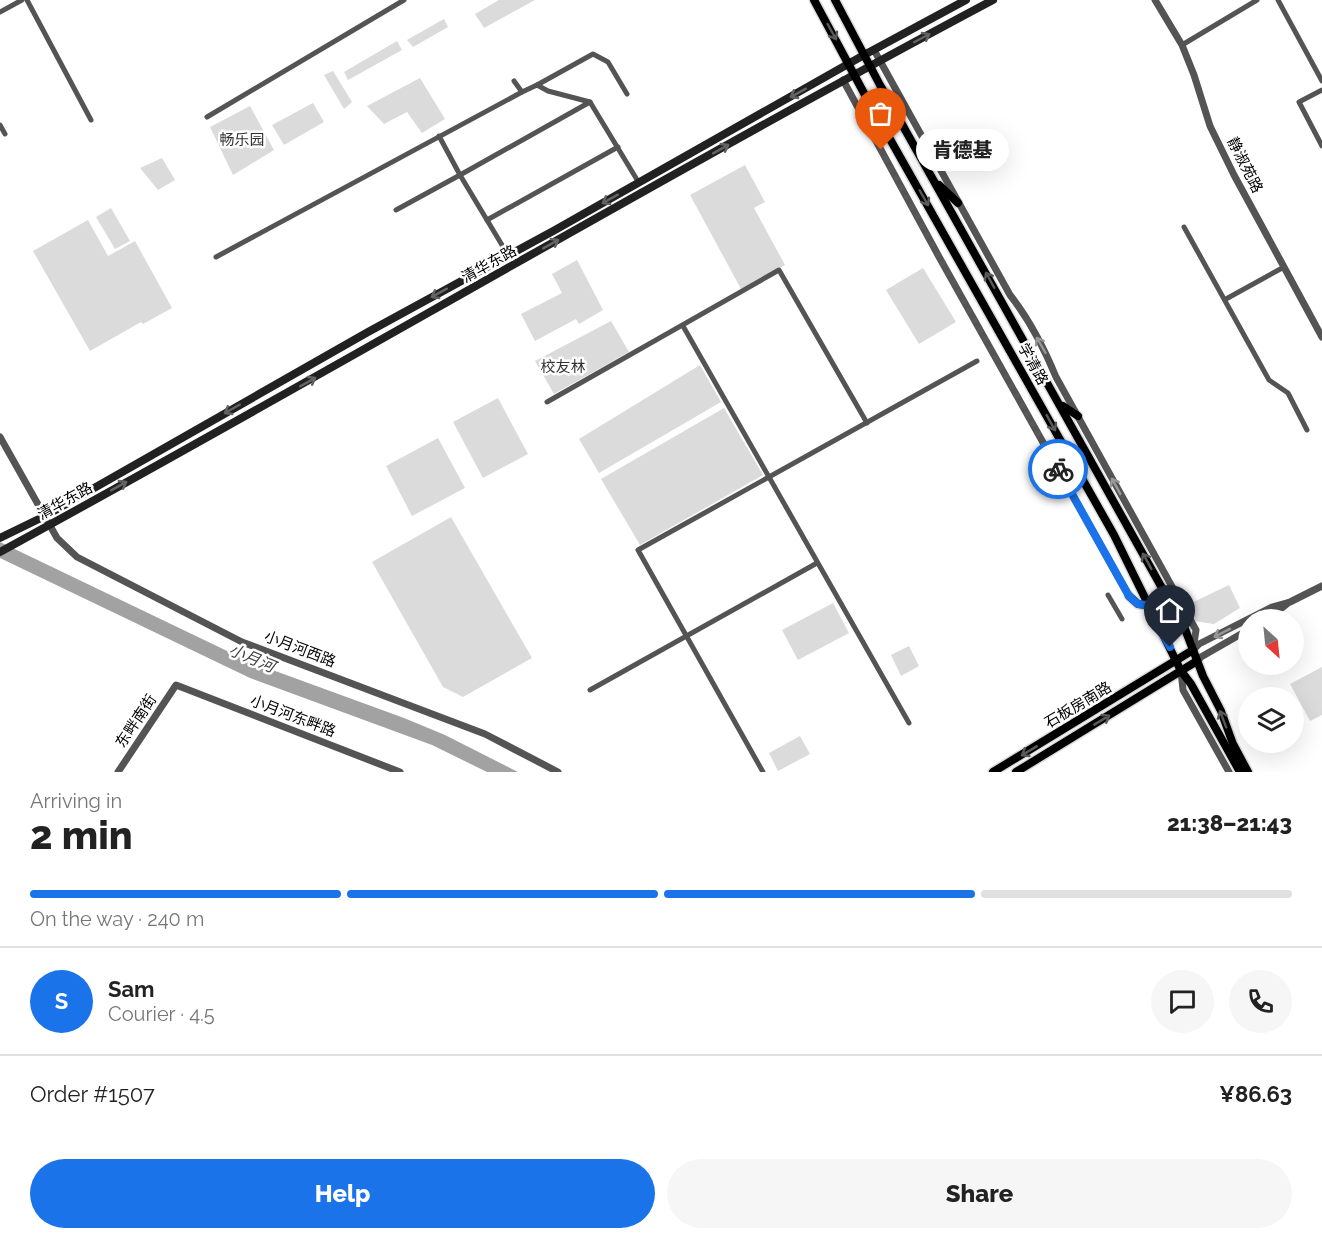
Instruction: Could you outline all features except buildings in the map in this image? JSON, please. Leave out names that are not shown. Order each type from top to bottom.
[{"type":"main road","name":"学清路","points":[[814,0],[1114,535],[1181,671],[1191,684],[1240,772]]},
{"type":"main road","name":"学清路","points":[[835,0],[1185,629],[1233,744],[1248,772]]},
{"type":"main road","name":"清华东路","points":[[1,538],[45,516],[253,397],[966,0]]},
{"type":"main road","name":"清华东路","points":[[0,552],[843,80],[993,0]]},
{"type":"main road","points":[[935,182],[958,203]]},
{"type":"main road","points":[[253,397],[259,409]]},
{"type":"main road","points":[[1060,404],[1078,416]]},
{"type":"main road","points":[[1129,596],[1138,604],[1147,605]]},
{"type":"main road","name":"石板房南路","points":[[993,772],[1193,650]]},
{"type":"main road","name":"石板房南路","points":[[1016,772],[1197,662]]},
{"type":"street","points":[[0,12],[22,0]]},
{"type":"street","points":[[27,0],[92,120]]},
{"type":"street","points":[[207,117],[404,0]]},
{"type":"street","name":"静淑苑路","points":[[1155,0],[1182,45],[1210,126],[1234,175],[1322,337]]},
{"type":"street","points":[[1182,45],[1257,0]]},
{"type":"street","points":[[1278,0],[1322,81]]},
{"type":"street","name":"学清路","points":[[874,50],[958,203],[1047,356],[1056,377],[1196,630],[1193,650]]},
{"type":"street","points":[[216,257],[593,54],[608,62],[627,94]]},
{"type":"street","name":"学清路","points":[[843,80],[1129,596]]},
{"type":"street","points":[[514,81],[522,92]]},
{"type":"street","points":[[537,85],[548,91],[590,102],[639,183]]},
{"type":"street","points":[[1322,90],[1299,102],[1322,146]]},
{"type":"street","points":[[396,210],[590,102]]},
{"type":"street","points":[[0,125],[5,134]]},
{"type":"street","points":[[439,136],[508,255]]},
{"type":"street","points":[[487,220],[618,147]]},
{"type":"street","points":[[1184,227],[1269,380],[1288,393],[1308,430]]},
{"type":"street","points":[[1226,299],[1284,267]]},
{"type":"street","points":[[547,402],[778,270],[867,423]]},
{"type":"street","points":[[683,326],[909,723]]},
{"type":"street","points":[[763,772],[638,550],[977,361]]},
{"type":"street","name":"小月河西路","points":[[0,437],[60,541],[76,557],[242,642],[485,734],[558,772]]},
{"type":"street","points":[[590,690],[817,563]]},
{"type":"street","points":[[1193,650],[1199,644],[1272,607],[1290,602],[1322,586]]},
{"type":"street","points":[[1108,595],[1122,619]]},
{"type":"street","points":[[1281,609],[1290,602]]},
{"type":"street","points":[[1197,662],[1201,657],[1238,636]]},
{"type":"street","name":"学清路","points":[[1181,671],[1183,690],[1229,772]]},
{"type":"street","name":"东畔南街","points":[[118,772],[176,685]]},
{"type":"street","name":"小月河东畔路","points":[[176,685],[400,772]]},
{"type":"green space","points":[[499,0],[535,0],[484,28],[475,14]]},
{"type":"green space","points":[[444,19],[448,27],[413,47],[407,40]]},
{"type":"green space","points":[[397,41],[402,50],[348,80],[344,72]]},
{"type":"green space","points":[[333,71],[352,102],[344,109],[324,75]]},
{"type":"green space","points":[[420,78],[445,119],[422,133],[407,112],[384,124],[367,106]]},
{"type":"green space","points":[[313,103],[324,122],[284,145],[272,125]]},
{"type":"green space","name":"畅乐园","points":[[250,106],[274,150],[233,175],[210,127]]},
{"type":"green space","points":[[162,158],[175,180],[158,190],[140,168]]},
{"type":"green space","points":[[745,165],[765,202],[754,208],[785,265],[741,289],[690,195]]},
{"type":"green space","points":[[111,208],[130,241],[115,249],[96,217]]},
{"type":"green space","points":[[88,220],[108,256],[135,241],[172,308],[143,324],[141,322],[90,351],[33,251]]},
{"type":"green space","points":[[577,260],[603,310],[579,324],[576,319],[535,341],[521,314],[562,293],[552,274]]},
{"type":"green space","points":[[923,268],[956,322],[919,344],[886,290]]},
{"type":"green space","name":"校友林","points":[[611,321],[629,352],[554,394],[535,361]]},
{"type":"green space","points":[[700,365],[721,402],[599,473],[579,439]]},
{"type":"green space","points":[[498,398],[528,454],[483,478],[453,422]]},
{"type":"green space","points":[[724,408],[763,475],[640,545],[601,479]]},
{"type":"green space","points":[[438,438],[465,488],[412,516],[386,466]]},
{"type":"green space","points":[[451,517],[532,658],[463,697],[443,687],[372,562]]},
{"type":"green space","points":[[1229,585],[1240,608],[1214,624],[1194,621],[1185,606]]},
{"type":"green space","points":[[833,603],[849,633],[798,660],[782,630]]},
{"type":"green space","points":[[909,646],[919,666],[901,676],[891,655]]},
{"type":"green space","points":[[1322,667],[1322,715],[1310,721],[1304,710],[1304,687],[1292,687],[1290,684]]},
{"type":"green space","points":[[800,736],[810,754],[778,771],[769,753]]},
{"type":"shaded area","points":[[0,542],[248,661],[404,718],[445,735],[518,772],[487,772],[432,745],[250,678],[0,558]]},
{"type":"way so far","points":[[881,150],[1058,469]]},
{"type":"place","name":"肯德基","points":[[881,150]]},
{"type":"route","points":[[1058,469],[1129,596],[1138,604],[1147,605],[1170,647]]},
{"type":"water label","name":"小月河","points":[[252,658]]}]
